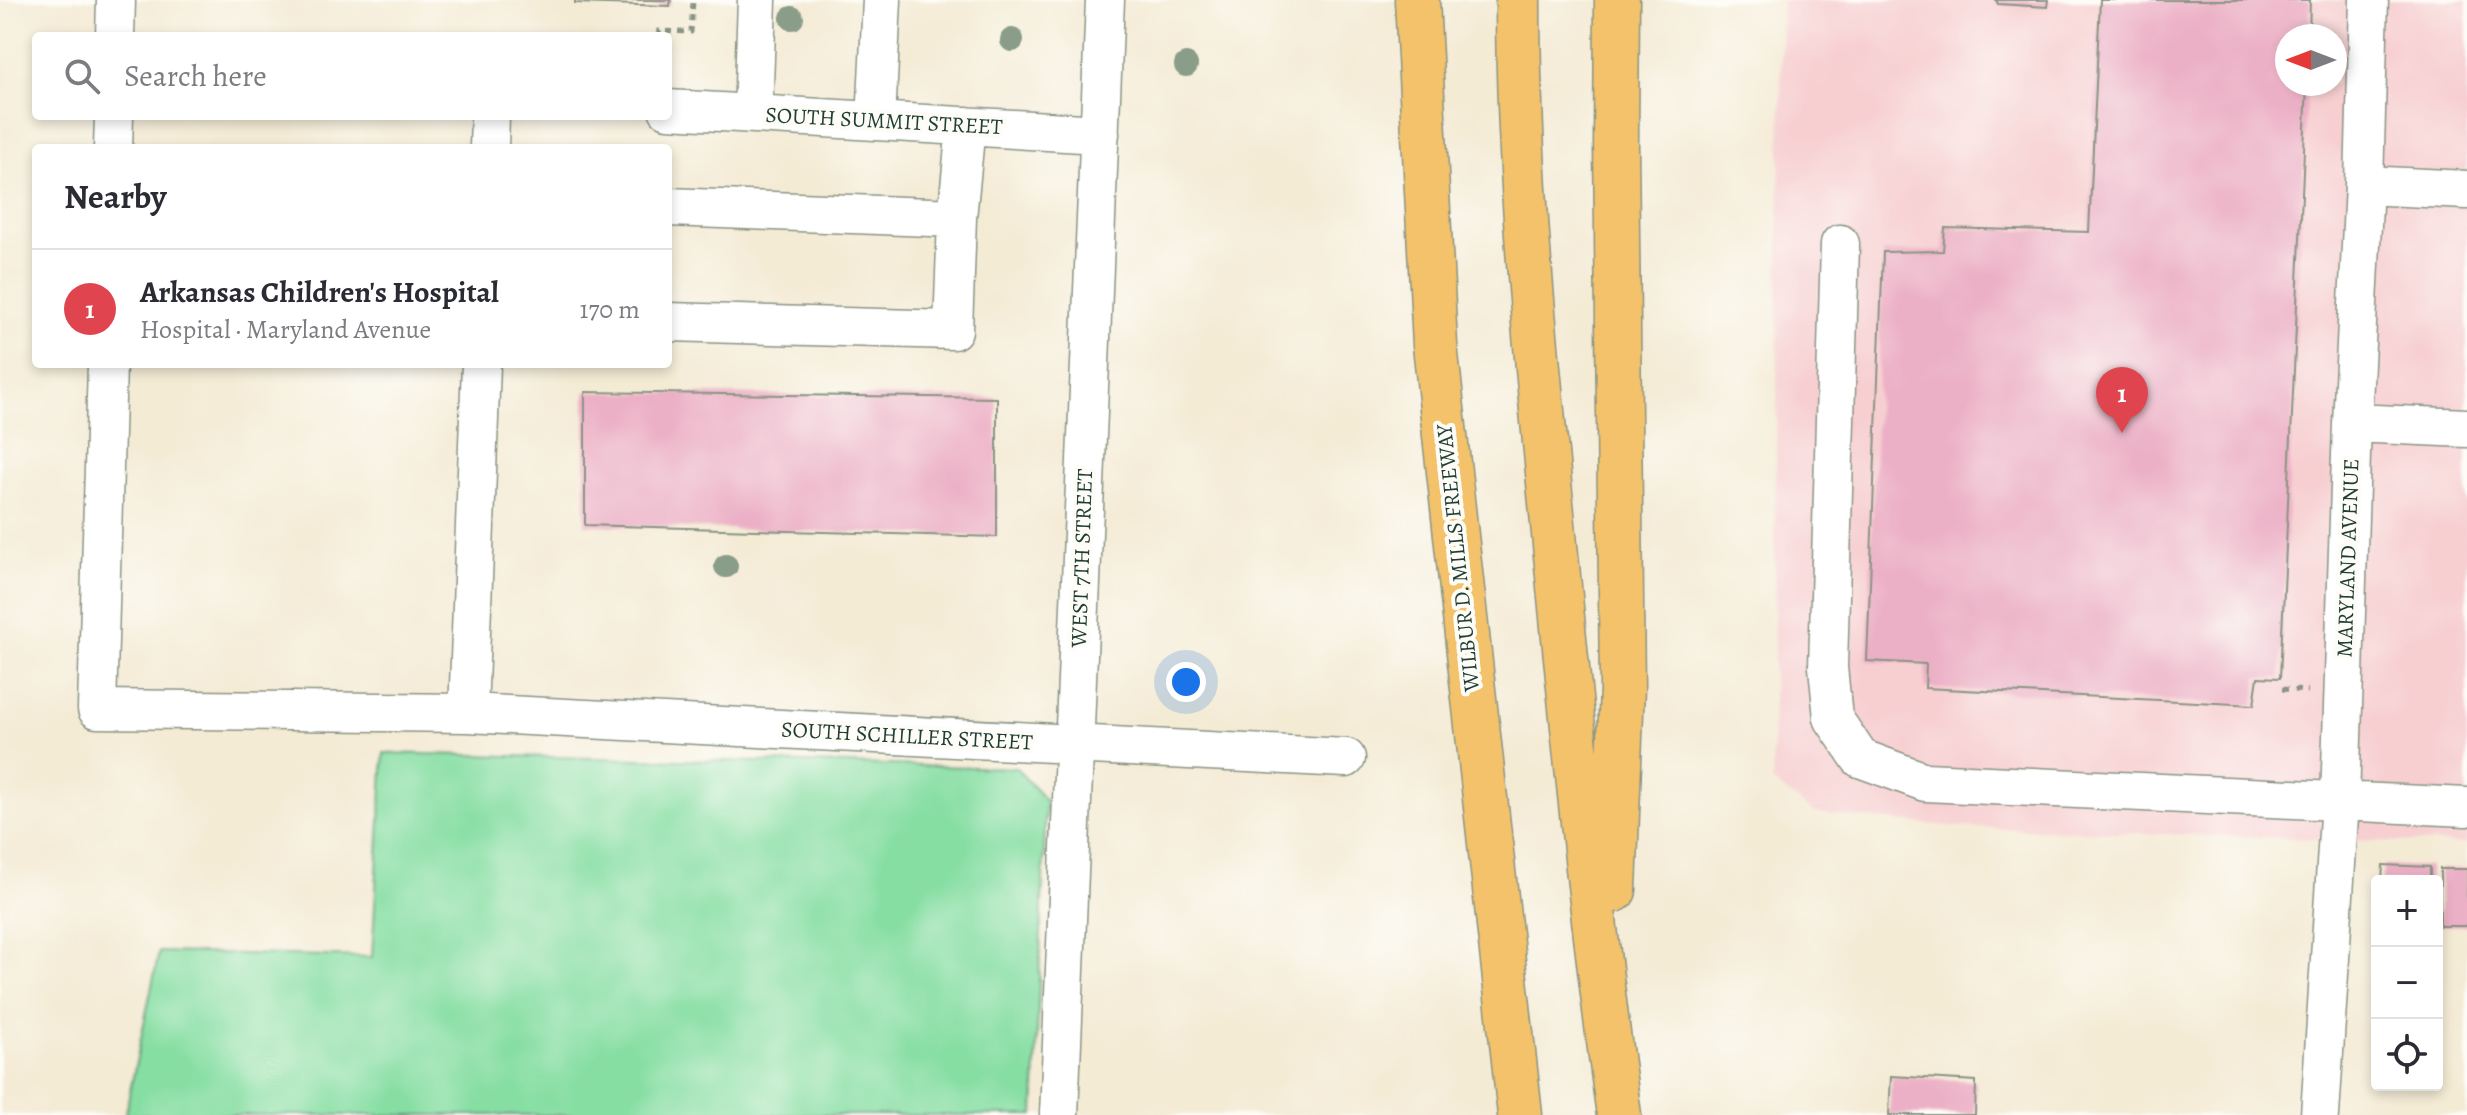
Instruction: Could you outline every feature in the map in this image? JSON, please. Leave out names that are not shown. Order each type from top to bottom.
[{"type":"highway","points":[[1388,0],[1427,230]]},
{"type":"highway","name":"WILBUR D. MILLS FREEWAY","points":[[1417,0],[1436,361],[1520,1115]]},
{"type":"highway","points":[[1518,0],[1531,295],[1558,576],[1619,1115]]},
{"type":"highway","points":[[1609,1041],[1622,688],[1617,0]]},
{"type":"street","points":[[115,32],[116,0]]},
{"type":"street","points":[[753,114],[757,0]]},
{"type":"street","points":[[876,121],[882,0]]},
{"type":"street","name":"WEST 7TH STREET","points":[[1059,1115],[1105,0]]},
{"type":"street","name":"MARYLAND AVENUE","points":[[2320,1115],[2340,801],[2369,0]]},
{"type":"street","name":"SOUTH SUMMIT STREET","points":[[672,109],[1100,134]]},
{"type":"street","points":[[113,144],[114,120]]},
{"type":"street","points":[[489,144],[490,120]]},
{"type":"street","points":[[672,322],[953,330],[957,218],[966,126]]},
{"type":"street","points":[[2364,185],[2467,190]]},
{"type":"street","points":[[672,207],[957,218]]},
{"type":"street","points":[[1840,244],[1828,667],[1833,718],[1860,758],[1925,782],[2467,807]]},
{"type":"street","name":"SOUTH SCHILLER STREET","points":[[107,368],[97,709],[468,713],[1346,758]]},
{"type":"street","points":[[468,713],[481,368]]},
{"type":"street","points":[[2352,423],[2467,428]]},
{"type":"path","points":[[659,32],[691,32],[693,0]]},
{"type":"path","points":[[2282,689],[2309,691]]},
{"type":"shaded area","points":[[1782,0],[2467,0],[2467,844],[1959,827],[1815,813],[1772,782]]},
{"type":"green space","points":[[384,753],[1016,768],[1046,801],[1034,1115],[125,1115],[159,952],[372,957]]},
{"type":"building","points":[[575,0],[671,0],[670,6],[575,3]]},
{"type":"building","points":[[1996,0],[2048,0],[2047,7],[1998,4]]},
{"type":"building","points":[[2100,0],[2310,0],[2309,24],[2275,24],[2275,96],[2306,96],[2280,678],[2258,677],[2254,705],[1925,688],[1926,664],[1867,661],[1883,252],[1943,251],[1945,228],[2089,232]]},
{"type":"building","points":[[585,392],[997,398],[997,537],[585,525]]},
{"type":"building","points":[[2383,865],[2430,867],[2430,875],[2382,875]]},
{"type":"building","points":[[2440,869],[2467,869],[2467,926],[2443,926],[2443,875],[2440,875]]},
{"type":"building","points":[[1891,1076],[1976,1081],[1975,1115],[1889,1115]]},
{"type":"place","name":"Arkansas Children's Hospital","points":[[2122,433]]}]
